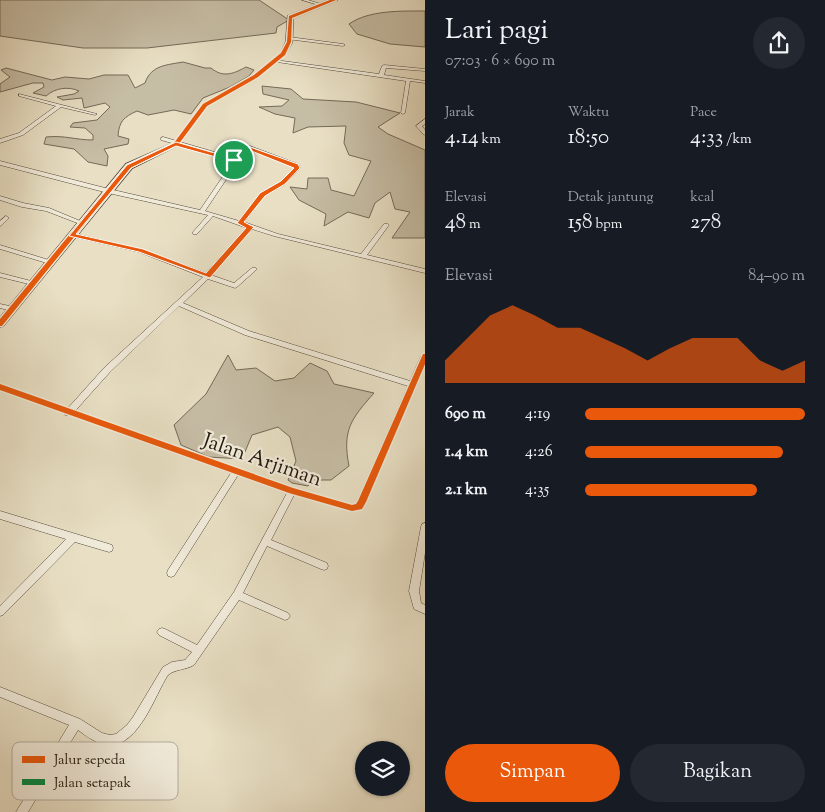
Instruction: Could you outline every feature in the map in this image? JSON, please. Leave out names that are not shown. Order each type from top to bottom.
[{"type":"street","points":[[304,0],[322,5]]},
{"type":"street","points":[[0,324],[132,164],[176,144],[205,105],[256,76],[276,61],[285,51],[289,38],[289,18],[334,0]]},
{"type":"street","points":[[289,38],[343,45]]},
{"type":"street","points":[[276,61],[425,82]]},
{"type":"street","points":[[381,76],[384,66],[425,70]]},
{"type":"street","points":[[403,113],[408,80]]},
{"type":"street","points":[[21,96],[95,114]]},
{"type":"street","points":[[0,141],[21,134],[40,122],[60,105]]},
{"type":"street","points":[[425,121],[419,126],[425,133]]},
{"type":"street","points":[[163,139],[234,160]]},
{"type":"street","points":[[202,211],[234,164],[234,160],[244,149],[250,148],[296,165],[297,168],[283,183],[262,194],[240,223]]},
{"type":"street","points":[[0,163],[108,191],[202,211],[276,235],[425,271]]},
{"type":"street","points":[[0,198],[22,205],[47,209],[82,223]]},
{"type":"street","points":[[196,233],[212,214]]},
{"type":"street","points":[[0,224],[6,218]]},
{"type":"street","points":[[363,256],[386,225]]},
{"type":"street","points":[[68,412],[107,370],[207,276],[250,227]]},
{"type":"street","points":[[72,235],[141,251],[235,286],[254,269]]},
{"type":"street","points":[[0,247],[50,262]]},
{"type":"street","points":[[0,274],[33,283]]},
{"type":"street","points":[[178,303],[247,333],[412,384]]},
{"type":"street","points":[[0,306],[12,309]]},
{"type":"street","name":"Jalan Arjiman","points":[[0,387],[236,472],[346,507],[359,506],[425,356]]},
{"type":"street","points":[[171,573],[236,472]]},
{"type":"street","points":[[0,692],[76,723],[104,738],[119,739],[129,731],[143,712],[167,669],[187,665],[237,595],[292,491]]},
{"type":"street","points":[[0,515],[108,548]]},
{"type":"street","points":[[425,527],[414,591],[417,606],[425,610]]},
{"type":"street","points":[[0,612],[73,538]]},
{"type":"street","points":[[266,541],[324,566]]},
{"type":"street","points":[[237,595],[285,616]]},
{"type":"street","points":[[162,632],[198,650]]},
{"type":"street","points":[[64,742],[76,723]]},
{"type":"street","points":[[22,812],[29,800]]},
{"type":"shaded area","points":[[0,0],[259,0],[289,20],[277,27],[276,33],[147,48],[83,48],[0,36]]},
{"type":"shaded area","points":[[396,11],[425,11],[425,47],[390,44],[357,34],[349,24],[357,19],[376,14]]},
{"type":"shaded area","points":[[183,62],[211,68],[224,74],[237,72],[246,67],[254,70],[249,76],[230,87],[203,98],[191,114],[174,110],[148,115],[137,111],[129,115],[121,123],[118,136],[129,139],[128,144],[104,149],[108,156],[107,166],[88,162],[74,149],[44,144],[46,137],[93,140],[93,135],[85,128],[70,127],[73,123],[97,120],[110,107],[105,103],[84,108],[82,98],[63,100],[57,97],[74,94],[79,91],[66,88],[46,96],[33,93],[44,87],[43,83],[33,83],[0,92],[0,84],[10,77],[1,70],[6,68],[52,80],[65,77],[89,79],[104,75],[128,75],[135,88],[145,83],[155,69]]},
{"type":"shaded area","points":[[262,86],[291,89],[303,99],[356,102],[400,113],[378,127],[388,134],[425,150],[425,238],[392,238],[410,212],[395,209],[390,192],[375,203],[369,218],[348,212],[324,226],[326,214],[299,200],[290,187],[307,189],[308,178],[328,178],[331,190],[354,196],[371,161],[349,155],[344,143],[346,126],[308,127],[293,133],[295,118],[275,114],[259,107],[282,106],[289,100],[263,94]]},
{"type":"shaded area","points":[[228,355],[236,370],[256,368],[275,381],[294,378],[310,363],[327,371],[334,384],[374,393],[359,410],[350,426],[347,443],[349,466],[331,480],[313,480],[308,486],[292,483],[288,480],[296,461],[290,437],[278,427],[252,435],[242,459],[209,457],[181,445],[174,425],[206,394]]},
{"type":"marked path","points":[[207,276],[251,227]]},
{"type":"cycle path","points":[[0,324],[129,166],[176,144],[205,105],[256,76],[283,54],[289,42],[290,17],[334,0]]},
{"type":"cycle path","points":[[0,387],[292,491],[352,508],[359,507],[362,502],[425,356]]},
{"type":"route","points":[[176,144],[200,149],[234,160],[244,149],[250,148],[296,165],[297,168],[279,186],[262,194],[240,223],[250,227],[207,276],[141,251],[72,235],[129,166],[138,161],[176,144]]}]
